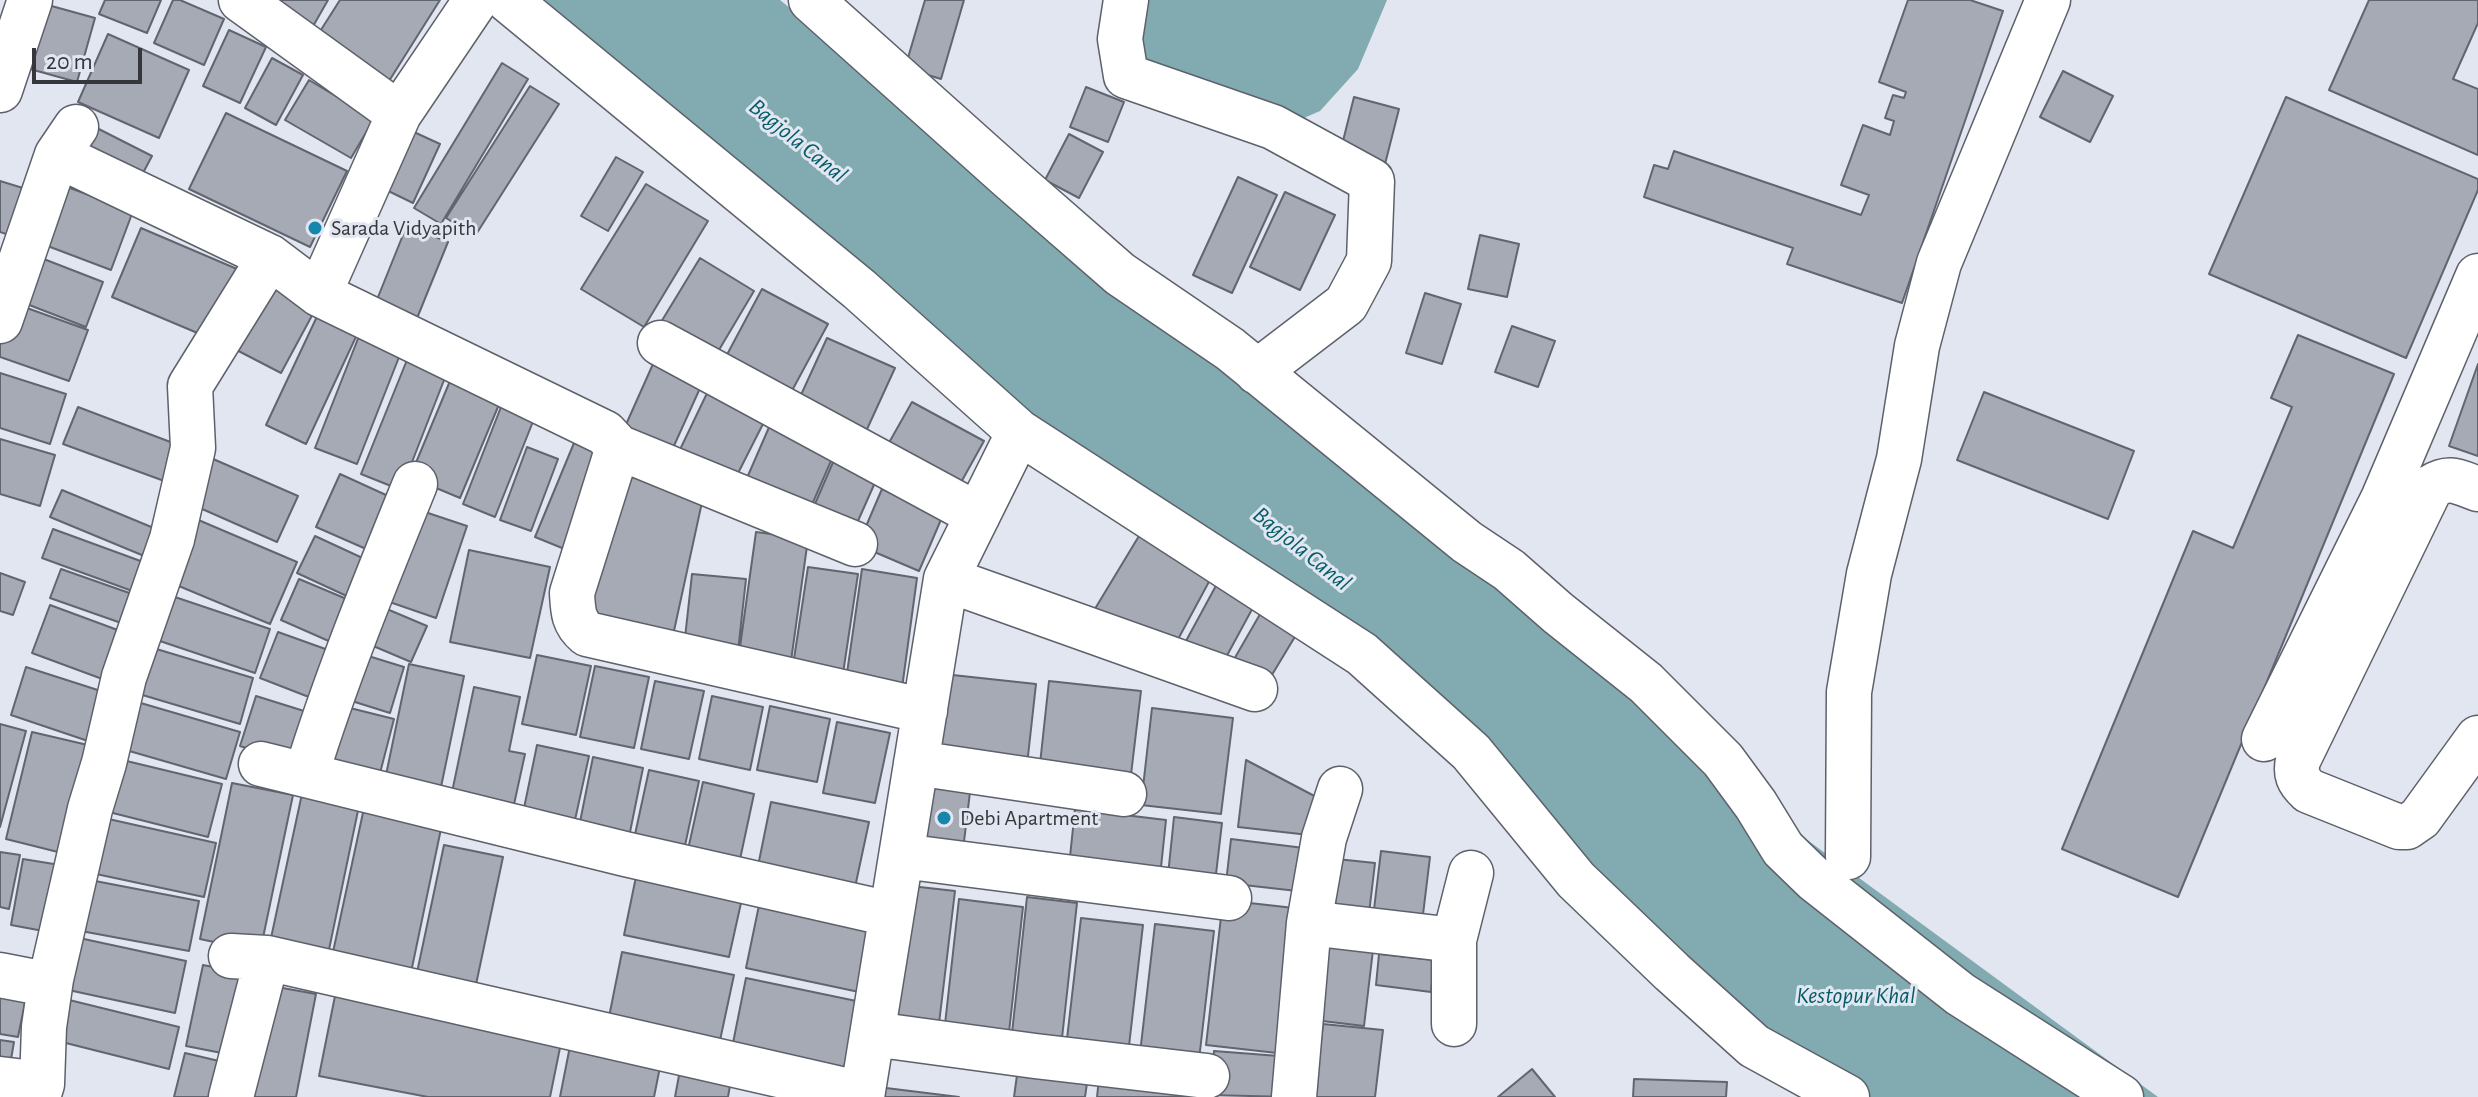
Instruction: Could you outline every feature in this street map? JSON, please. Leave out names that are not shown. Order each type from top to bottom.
[{"type":"street","points":[[0,90],[30,0]]},
{"type":"street","points":[[241,0],[399,114]]},
{"type":"street","points":[[319,294],[399,114],[476,0]]},
{"type":"street","points":[[508,0],[859,289],[1019,432],[1362,654],[1471,752],[1576,880],[1672,972],[1754,1046],[1837,1094]]},
{"type":"street","points":[[811,0],[1120,274],[1230,349],[1646,683],[1723,760],[1783,849],[1815,880],[1960,994],[2121,1097]]},
{"type":"street","points":[[1126,0],[1120,39],[1126,76],[1273,127],[1372,181],[1369,261],[1346,304],[1257,372]]},
{"type":"street","points":[[1848,857],[1849,692],[1869,574],[1899,459],[1917,346],[1939,263],[2048,0]]},
{"type":"street","points":[[0,321],[67,141],[270,257],[319,294],[605,433],[618,447],[855,544]]},
{"type":"street","points":[[27,1087],[44,1027],[51,979],[124,677],[176,524],[193,448],[190,386],[270,257]]},
{"type":"street","points":[[2264,739],[2383,499],[2478,276]]},
{"type":"street","points":[[660,343],[978,515]]},
{"type":"street","points":[[231,1097],[249,957],[862,1096],[946,579],[1019,432]]},
{"type":"street","points":[[618,447],[572,593],[573,617],[580,628],[587,634],[925,711]]},
{"type":"street","points":[[2478,489],[2452,480],[2444,480],[2431,487],[2298,760],[2296,771],[2300,783],[2309,791],[2399,827],[2407,827],[2420,818],[2478,738]]},
{"type":"street","points":[[306,775],[355,632],[415,484]]},
{"type":"street","points":[[946,579],[1255,689]]},
{"type":"street","points":[[916,763],[1124,794]]},
{"type":"street","points":[[261,764],[625,854],[890,914]]},
{"type":"street","points":[[1294,1097],[1309,923],[1324,838],[1340,789]]},
{"type":"street","points":[[902,856],[1229,898]]},
{"type":"street","points":[[1454,1024],[1454,940],[1471,873]]},
{"type":"street","points":[[1309,923],[1454,940]]},
{"type":"street","points":[[0,975],[36,982],[51,979]]},
{"type":"street","points":[[873,1034],[1200,1083]]},
{"type":"water","name":"Kestopur Khal","points":[[503,0],[780,0],[1765,809],[2158,1097],[1825,1097],[1398,680],[1012,416]]},
{"type":"water","points":[[1146,0],[1387,0],[1358,69],[1320,111],[1267,134],[1135,58]]},
{"type":"building","points":[[105,0],[161,0],[147,33],[99,14]]},
{"type":"building","points":[[173,0],[180,0],[224,19],[204,65],[154,43]]},
{"type":"building","points":[[260,0],[328,0],[308,35]]},
{"type":"building","points":[[340,0],[440,0],[384,89],[312,44]]},
{"type":"building","points":[[925,0],[964,0],[941,79],[905,68]]},
{"type":"building","points":[[1908,0],[1970,0],[2003,11],[1902,303],[1787,264],[1793,248],[1644,197],[1654,165],[1668,169],[1674,151],[1861,215],[1869,195],[1841,185],[1863,125],[1890,135],[1894,121],[1885,118],[1893,95],[1904,98],[1906,92],[1879,82]]},
{"type":"building","points":[[2369,0],[2478,0],[2478,23],[2453,79],[2478,89],[2478,155],[2329,90]]},
{"type":"building","points":[[37,2],[95,18],[77,82],[19,66]]},
{"type":"building","points":[[229,30],[266,47],[240,103],[203,86]]},
{"type":"building","points":[[108,34],[189,70],[159,138],[78,102]]},
{"type":"building","points":[[272,58],[303,75],[276,125],[245,108]]},
{"type":"building","points":[[502,63],[528,79],[441,224],[414,208]]},
{"type":"building","points":[[2063,71],[2113,96],[2090,142],[2040,117]]},
{"type":"building","points":[[309,80],[374,119],[351,158],[285,120]]},
{"type":"building","points":[[530,86],[559,104],[475,236],[446,218]]},
{"type":"building","points":[[1086,87],[1124,102],[1108,142],[1070,127]]},
{"type":"building","points":[[1354,97],[1399,109],[1384,168],[1339,157]]},
{"type":"building","points":[[2286,97],[2478,179],[2478,190],[2406,358],[2209,274]]},
{"type":"building","points":[[226,113],[347,171],[310,247],[189,189]]},
{"type":"building","points":[[83,121],[152,156],[135,188],[66,154]]},
{"type":"building","points":[[403,127],[440,144],[413,203],[376,185]]},
{"type":"building","points":[[1069,134],[1103,152],[1079,198],[1045,180]]},
{"type":"building","points":[[616,157],[643,172],[608,231],[581,216]]},
{"type":"building","points":[[1238,177],[1277,195],[1232,293],[1193,275]]},
{"type":"building","points":[[0,181],[39,193],[24,240],[0,232]]},
{"type":"building","points":[[59,184],[133,211],[111,270],[37,242]]},
{"type":"building","points":[[646,184],[708,221],[644,327],[581,289]]},
{"type":"building","points":[[1285,192],[1335,215],[1300,290],[1250,267]]},
{"type":"building","points":[[407,225],[448,242],[413,328],[372,312]]},
{"type":"building","points":[[141,228],[237,269],[207,337],[112,297]]},
{"type":"building","points":[[1480,235],[1519,244],[1507,297],[1468,289]]},
{"type":"building","points":[[36,256],[103,282],[86,327],[19,301]]},
{"type":"building","points":[[700,258],[754,291],[713,360],[658,327]]},
{"type":"building","points":[[259,280],[315,310],[281,373],[225,344]]},
{"type":"building","points":[[762,289],[828,324],[788,398],[722,364]]},
{"type":"building","points":[[1425,293],[1461,304],[1442,364],[1406,353]]},
{"type":"building","points":[[13,303],[88,330],[69,381],[0,357],[0,340]]},
{"type":"building","points":[[321,308],[361,326],[306,444],[266,425]]},
{"type":"building","points":[[1512,326],[1555,341],[1538,387],[1495,372]]},
{"type":"building","points":[[361,331],[403,347],[357,464],[315,448]]},
{"type":"building","points":[[2298,335],[2394,374],[2178,897],[2062,849],[2193,531],[2233,548],[2292,407],[2271,398]]},
{"type":"building","points":[[827,338],[895,368],[863,438],[795,408]]},
{"type":"building","points":[[409,355],[448,370],[401,490],[361,474]]},
{"type":"building","points":[[653,364],[701,386],[668,459],[620,438]]},
{"type":"building","points":[[2478,364],[2478,456],[2449,446]]},
{"type":"building","points":[[0,373],[66,394],[50,444],[0,428]]},
{"type":"building","points":[[450,381],[500,402],[460,498],[410,477]]},
{"type":"building","points":[[710,387],[767,416],[730,489],[674,462]]},
{"type":"building","points":[[1984,392],[2134,451],[2108,519],[1957,460]]},
{"type":"building","points":[[912,402],[984,441],[954,495],[882,455]]},
{"type":"building","points":[[78,407],[181,446],[167,482],[63,444]]},
{"type":"building","points":[[501,407],[534,419],[495,517],[463,504]]},
{"type":"building","points":[[770,425],[834,454],[804,523],[740,494]]},
{"type":"building","points":[[0,439],[55,455],[40,506],[0,494]]},
{"type":"building","points":[[574,443],[605,455],[567,550],[535,537]]},
{"type":"building","points":[[527,447],[558,459],[531,531],[500,520]]},
{"type":"building","points":[[204,455],[298,496],[277,542],[184,501]]},
{"type":"building","points":[[834,460],[877,478],[850,539],[808,520]]},
{"type":"building","points":[[340,474],[397,500],[373,552],[316,527]]},
{"type":"building","points":[[618,474],[704,493],[672,640],[585,621]]},
{"type":"building","points":[[882,489],[943,515],[919,571],[858,545]]},
{"type":"building","points":[[62,490],[161,531],[149,558],[50,517]]},
{"type":"building","points":[[410,507],[467,526],[436,618],[378,598]]},
{"type":"building","points":[[189,516],[297,562],[270,624],[162,579]]},
{"type":"building","points":[[53,529],[146,563],[135,592],[42,558]]},
{"type":"building","points":[[1142,531],[1211,578],[1169,656],[1090,617]]},
{"type":"building","points":[[756,532],[808,539],[791,661],[739,654]]},
{"type":"building","points":[[315,536],[369,561],[351,598],[297,573]]},
{"type":"building","points":[[469,550],[550,567],[530,658],[450,642]]},
{"type":"building","points":[[808,567],[858,574],[842,680],[792,672]]},
{"type":"building","points":[[61,569],[135,595],[124,624],[50,598]]},
{"type":"building","points":[[862,569],[917,578],[902,688],[846,680]]},
{"type":"building","points":[[0,573],[25,582],[13,615],[0,611]]},
{"type":"building","points":[[692,574],[746,579],[738,651],[684,647]]},
{"type":"building","points":[[299,579],[349,600],[331,642],[281,620]]},
{"type":"building","points":[[1218,582],[1256,602],[1218,672],[1180,652]]},
{"type":"building","points":[[160,592],[270,629],[255,673],[145,636]]},
{"type":"building","points":[[375,604],[427,626],[411,662],[359,640]]},
{"type":"building","points":[[50,605],[123,632],[105,680],[32,653]]},
{"type":"building","points":[[1263,609],[1299,630],[1264,688],[1229,668]]},
{"type":"building","points":[[278,632],[331,651],[314,699],[260,678]]},
{"type":"building","points":[[143,645],[253,678],[240,724],[129,691]]},
{"type":"building","points":[[352,651],[404,667],[390,713],[339,697]]},
{"type":"building","points":[[537,655],[591,666],[576,735],[522,724]]},
{"type":"building","points":[[409,664],[464,676],[441,787],[386,775]]},
{"type":"building","points":[[595,666],[649,677],[634,748],[580,737]]},
{"type":"building","points":[[26,667],[104,692],[88,741],[11,715]]},
{"type":"building","points":[[934,673],[1036,684],[1027,765],[925,753]]},
{"type":"building","points":[[655,681],[704,691],[689,759],[641,749]]},
{"type":"building","points":[[1049,681],[1141,691],[1130,783],[1039,773]]},
{"type":"building","points":[[474,687],[520,697],[509,751],[525,754],[513,809],[451,797]]},
{"type":"building","points":[[256,696],[304,711],[287,761],[240,746]]},
{"type":"building","points":[[712,696],[763,707],[750,770],[699,759]]},
{"type":"building","points":[[127,699],[240,732],[226,779],[112,746]]},
{"type":"building","points":[[334,704],[394,719],[379,777],[320,762]]},
{"type":"building","points":[[770,706],[830,719],[817,782],[757,770]]},
{"type":"building","points":[[1152,708],[1233,718],[1221,814],[1141,805]]},
{"type":"building","points":[[837,722],[890,733],[875,803],[823,793]]},
{"type":"building","points":[[0,724],[26,731],[0,827]]},
{"type":"building","points":[[32,732],[92,746],[66,854],[6,839]]},
{"type":"building","points":[[537,745],[589,756],[573,829],[522,818]]},
{"type":"building","points":[[110,757],[222,784],[208,837],[97,809]]},
{"type":"building","points":[[593,757],[643,768],[629,837],[579,827]]},
{"type":"building","points":[[1246,760],[1322,800],[1318,836],[1238,827]]},
{"type":"building","points":[[649,770],[699,781],[684,850],[634,839]]},
{"type":"building","name":"Debi Apartment","points":[[925,778],[971,784],[962,858],[917,853]]},
{"type":"building","points":[[703,782],[754,794],[739,864],[687,854]]},
{"type":"building","points":[[232,783],[293,795],[260,952],[200,939]]},
{"type":"building","points":[[303,789],[360,801],[326,964],[268,952]]},
{"type":"building","points":[[771,802],[869,822],[854,892],[757,871]]},
{"type":"building","points":[[364,808],[442,824],[409,982],[330,966]]},
{"type":"building","points":[[1075,809],[1166,820],[1159,886],[1068,876]]},
{"type":"building","points":[[95,816],[216,843],[204,897],[82,871]]},
{"type":"building","points":[[1174,817],[1222,823],[1214,891],[1167,885]]},
{"type":"building","points":[[1231,839],[1312,849],[1306,892],[1226,883]]},
{"type":"building","points":[[444,845],[503,857],[474,994],[415,982]]},
{"type":"building","points":[[1381,851],[1430,857],[1421,931],[1372,926]]},
{"type":"building","points":[[0,852],[20,855],[9,909],[0,907]]},
{"type":"building","points":[[1327,858],[1375,863],[1368,922],[1320,917]]},
{"type":"building","points":[[23,859],[66,866],[54,933],[11,925]]},
{"type":"building","points":[[637,872],[743,894],[729,957],[624,935]]},
{"type":"building","points":[[90,880],[199,901],[189,951],[81,931]]},
{"type":"building","points":[[902,885],[955,891],[937,1040],[885,1034]]},
{"type":"building","points":[[762,891],[876,915],[859,992],[746,968]]},
{"type":"building","points":[[1027,897],[1077,903],[1060,1056],[1010,1051]]},
{"type":"building","points":[[959,899],[1023,907],[1007,1050],[943,1042]]},
{"type":"building","points":[[1223,900],[1294,908],[1277,1053],[1206,1045]]},
{"type":"building","points":[[1081,918],[1143,925],[1127,1063],[1065,1056]]},
{"type":"building","points":[[1155,924],[1214,931],[1198,1068],[1139,1062]]},
{"type":"building","points":[[70,936],[186,961],[175,1013],[59,988]]},
{"type":"building","points":[[1322,944],[1373,950],[1364,1026],[1314,1020]]},
{"type":"building","points":[[622,952],[734,975],[719,1045],[608,1022]]},
{"type":"building","points":[[1379,954],[1434,960],[1431,992],[1376,985]]},
{"type":"building","points":[[203,965],[254,975],[237,1056],[186,1046]]},
{"type":"building","points":[[746,978],[861,1002],[845,1076],[731,1053]]},
{"type":"building","points":[[266,985],[316,994],[296,1097],[245,1097]]},
{"type":"building","points":[[0,987],[27,993],[18,1037],[0,1034]]},
{"type":"building","points":[[335,996],[562,1038],[550,1097],[428,1097],[319,1076]]},
{"type":"building","points":[[57,997],[179,1027],[169,1069],[46,1038]]},
{"type":"building","points":[[1323,1024],[1383,1030],[1375,1097],[1315,1097]]},
{"type":"building","points":[[0,1040],[14,1042],[8,1077],[0,1076]]},
{"type":"building","points":[[570,1046],[661,1062],[654,1097],[560,1097]]},
{"type":"building","points":[[1214,1051],[1292,1057],[1289,1097],[1210,1095]]},
{"type":"building","points":[[185,1053],[236,1065],[228,1097],[174,1097]]},
{"type":"building","points":[[1100,1069],[1192,1078],[1190,1097],[1097,1097]]},
{"type":"building","points":[[1532,1069],[1555,1097],[1498,1097]]},
{"type":"building","points":[[680,1070],[731,1080],[728,1097],[675,1097]]},
{"type":"building","points":[[1017,1075],[1087,1083],[1085,1097],[1014,1097]]},
{"type":"building","points":[[1634,1079],[1727,1082],[1726,1097],[1633,1097]]},
{"type":"building","points":[[878,1087],[959,1097],[877,1097]]},
{"type":"place","name":"Sarada Vidyapith","points":[[315,228]]},
{"type":"place","name":"Debi Apartment","points":[[944,818]]},
{"type":"water label","name":"Bagjola Canal","points":[[798,141]]},
{"type":"water label","name":"Bagjola Canal","points":[[1302,549]]}]
